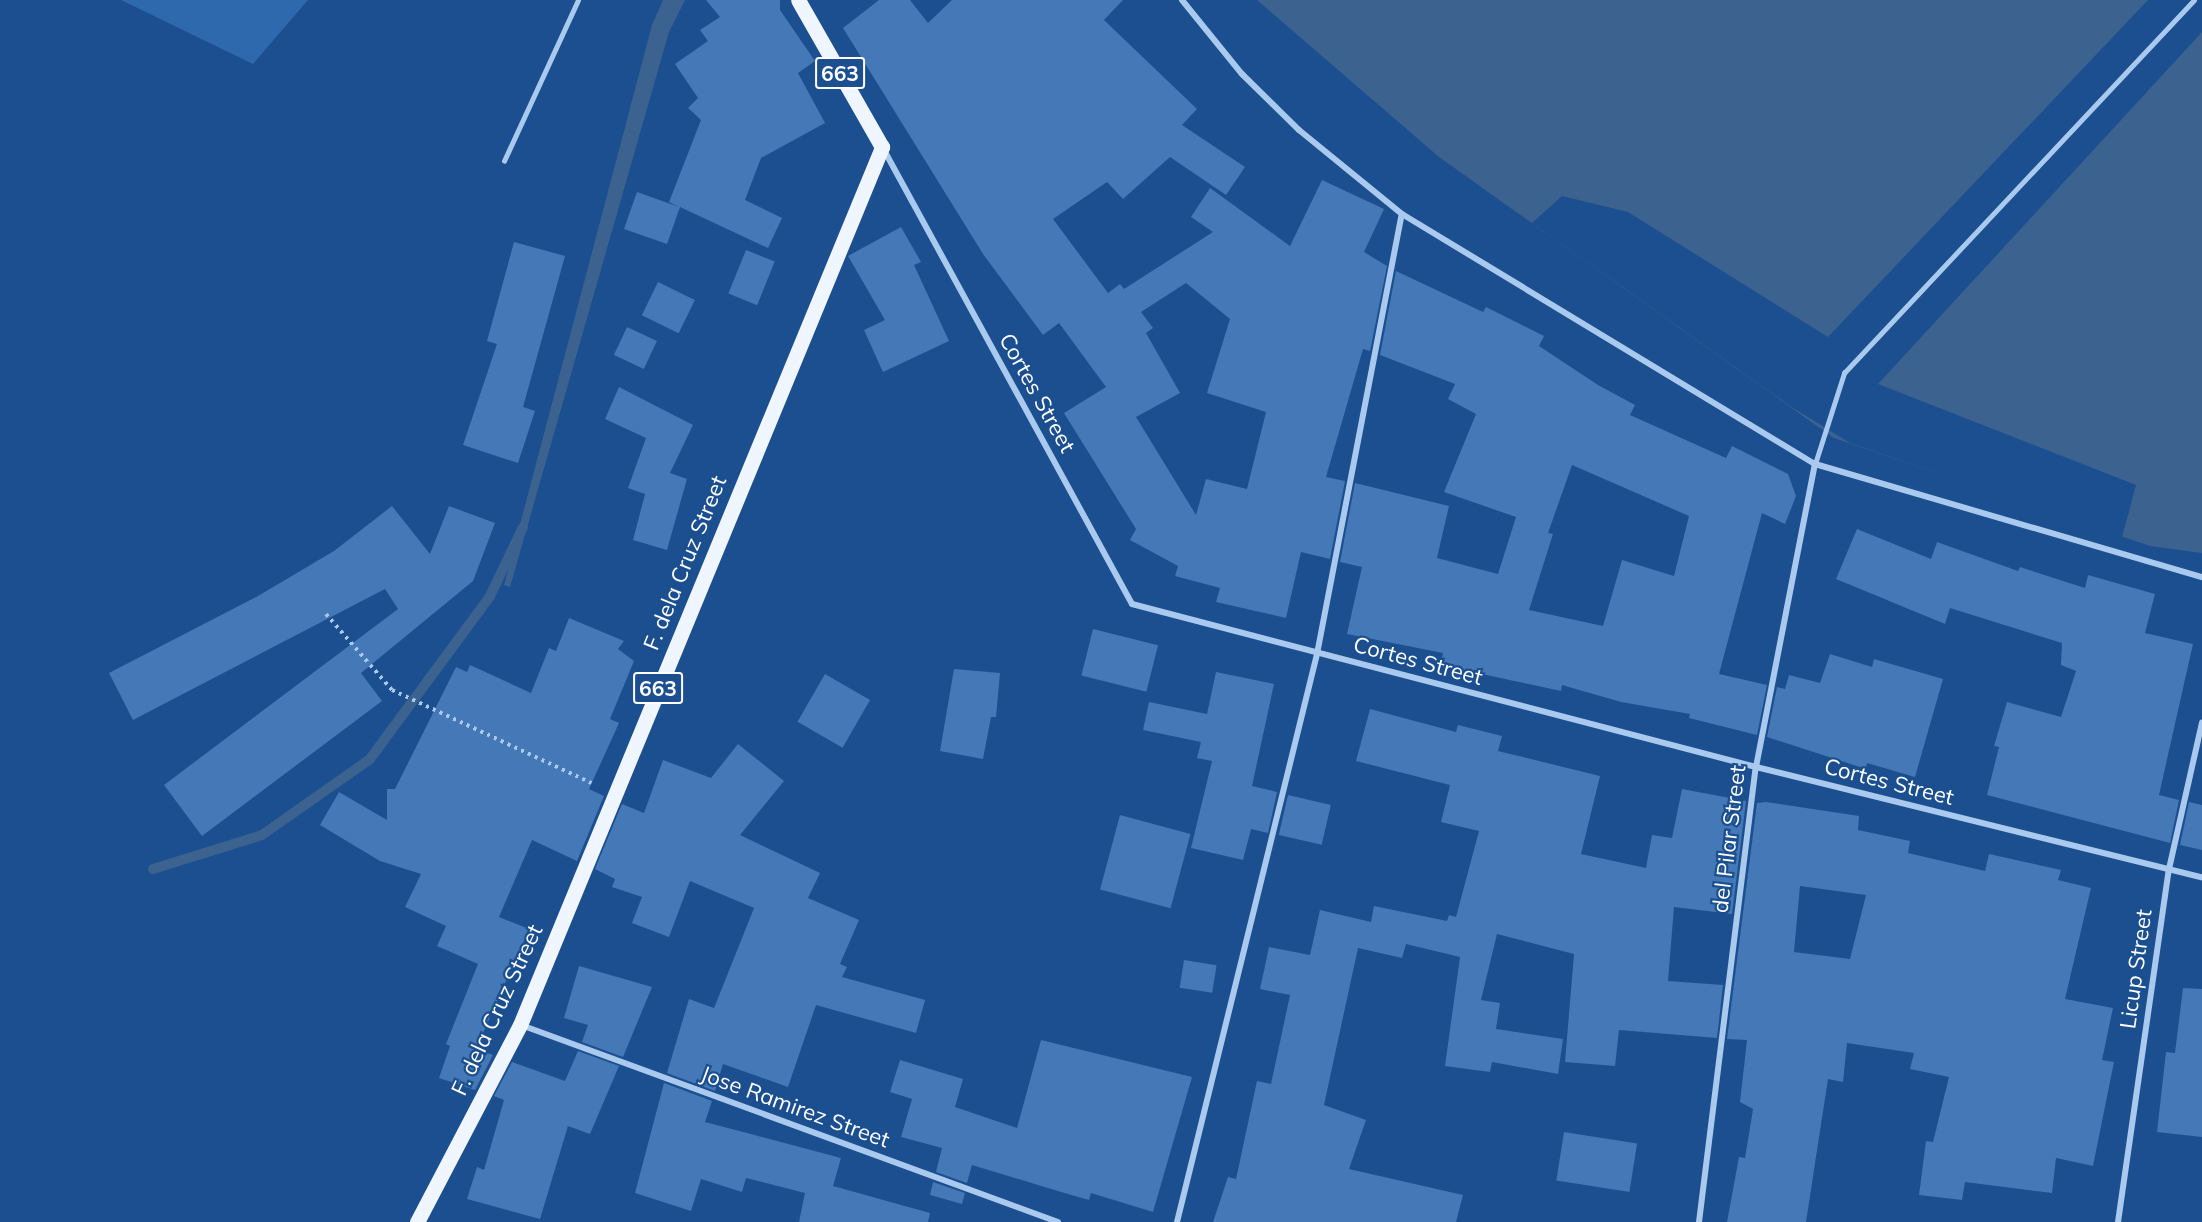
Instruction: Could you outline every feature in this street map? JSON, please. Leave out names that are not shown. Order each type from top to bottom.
[{"type":"main road","name":"663","points":[[798,0],[882,147]]},
{"type":"main road","name":"F. dela Cruz Street","points":[[417,1222],[520,1025],[882,147]]},
{"type":"street","points":[[1182,0],[1242,74],[1299,130],[1402,214],[1815,464],[2202,577]]},
{"type":"street","name":"Cortes Street","points":[[882,147],[1132,604],[1756,767],[2202,877]]},
{"type":"street","points":[[1177,1222],[1317,654],[1402,214]]},
{"type":"street","name":"del Pilar Street","points":[[1699,1222],[1756,767],[1815,464]]},
{"type":"street","name":"Licup Street","points":[[2118,1222],[2169,870],[2202,723]]},
{"type":"street","name":"Jose Ramirez Street","points":[[520,1025],[1058,1222]]},
{"type":"lane","points":[[504,161],[578,0]]},
{"type":"lane","points":[[1815,464],[1844,373],[2194,0]]},
{"type":"path","points":[[326,614],[392,690],[615,793]]},
{"type":"shaded area","points":[[121,0],[308,0],[253,64]]},
{"type":"shaded area","points":[[663,0],[685,0],[669,32],[510,587],[504,585],[652,25]]},
{"type":"shaded area","points":[[1257,0],[2202,0],[2202,553],[2150,546],[1834,438],[1439,157]]},
{"type":"pier","points":[[2148,0],[2202,0],[2202,32],[1878,384],[2136,485],[2122,537],[1850,443],[1790,406],[1532,223],[1562,196],[1628,212],[1828,337]]},
{"type":"building","points":[[706,0],[780,0],[780,10],[815,61],[798,73],[825,123],[761,158],[745,200],[782,218],[768,248],[680,207],[667,244],[624,229],[637,192],[679,207],[669,202],[701,120],[688,108],[698,98],[675,64],[708,41],[700,30],[720,17]]},
{"type":"building","points":[[879,0],[910,0],[928,23],[952,0],[1123,0],[1104,20],[1197,109],[1182,125],[1245,167],[1226,195],[1170,157],[1123,199],[1107,182],[1053,219],[1108,293],[1120,284],[1124,289],[1213,232],[1191,217],[1210,188],[1290,246],[1322,180],[1384,209],[1364,252],[1387,266],[1370,351],[1363,349],[1326,477],[1345,481],[1330,559],[1301,552],[1286,618],[1216,602],[1220,588],[1175,576],[1178,566],[1130,540],[1136,529],[1064,413],[1106,387],[1059,323],[1043,335],[983,254],[843,28]],"holes":[[[1186,283],[1230,319],[1207,393],[1266,412],[1247,489],[1206,479],[1196,515],[1136,417],[1180,393],[1146,333],[1153,328],[1141,312]]]},
{"type":"building","points":[[901,227],[921,262],[914,265],[949,341],[883,372],[864,330],[885,320],[848,256]]},
{"type":"building","points":[[514,242],[565,256],[523,407],[535,411],[518,463],[463,445],[497,344],[487,341]]},
{"type":"building","points":[[746,250],[775,262],[757,305],[728,294]]},
{"type":"building","points":[[1396,271],[1483,312],[1486,307],[1544,336],[1539,346],[1598,385],[1635,405],[1630,415],[1726,458],[1732,446],[1788,474],[1796,496],[1785,524],[1762,513],[1719,674],[1767,685],[1757,735],[1689,718],[1690,714],[1621,702],[1562,685],[1561,691],[1440,665],[1443,653],[1347,634],[1362,567],[1340,562],[1355,483],[1449,506],[1437,558],[1498,574],[1516,517],[1444,492],[1476,414],[1448,399],[1455,384],[1380,355]],"holes":[[[1572,465],[1689,516],[1674,576],[1622,560],[1603,626],[1529,610],[1553,534],[1548,533]]]},
{"type":"building","points":[[658,282],[695,300],[679,333],[642,315]]},
{"type":"building","points":[[627,327],[657,341],[644,369],[614,355]]},
{"type":"building","points":[[619,387],[693,425],[670,473],[687,479],[667,550],[633,540],[645,494],[628,488],[646,438],[605,419]]},
{"type":"building","points":[[392,506],[430,554],[449,506],[495,523],[473,581],[361,673],[382,701],[202,836],[164,785],[398,609],[385,589],[133,720],[109,673],[258,596],[334,551]]},
{"type":"building","points":[[1857,529],[1931,559],[1937,542],[2018,571],[2020,567],[2085,588],[2088,575],[2155,594],[2145,633],[2193,644],[2159,795],[2179,800],[2170,843],[1987,795],[1999,747],[1994,746],[2007,702],[2061,717],[2076,671],[2061,665],[2062,643],[1950,608],[1945,624],[1836,579]]},
{"type":"building","points":[[569,618],[624,641],[618,649],[634,661],[610,719],[619,723],[589,789],[604,796],[577,861],[532,840],[499,917],[529,929],[476,1049],[493,1055],[475,1090],[439,1078],[450,1046],[446,1044],[478,964],[437,946],[446,926],[405,907],[421,874],[380,861],[320,825],[339,792],[387,820],[387,789],[395,789],[456,667],[467,672],[470,665],[531,693],[549,648],[556,651]]},
{"type":"building","points":[[1093,629],[1158,645],[1146,692],[1081,676]]},
{"type":"building","points":[[1830,654],[1872,667],[1874,659],[1943,679],[1915,777],[1867,763],[1866,769],[1767,737],[1777,687],[1785,689],[1789,675],[1820,683]]},
{"type":"building","points":[[954,669],[1000,673],[996,717],[991,717],[983,759],[940,751]]},
{"type":"building","points":[[1216,672],[1274,684],[1252,786],[1277,792],[1268,833],[1251,829],[1243,860],[1191,848],[1212,761],[1197,758],[1201,742],[1143,730],[1149,702],[1207,714]]},
{"type":"building","points":[[825,674],[870,700],[843,748],[798,722]]},
{"type":"building","points":[[1370,709],[1456,732],[1458,725],[1502,736],[1498,751],[1600,776],[1581,854],[1646,868],[1652,835],[1672,838],[1682,789],[1746,801],[1732,914],[1674,907],[1668,981],[1723,985],[1717,1038],[1619,1030],[1615,1066],[1565,1062],[1574,954],[1497,934],[1481,1000],[1500,1003],[1496,1029],[1563,1039],[1558,1074],[1492,1062],[1490,1072],[1445,1066],[1460,957],[1406,944],[1402,958],[1358,948],[1324,1105],[1366,1120],[1349,1169],[1463,1195],[1456,1222],[1213,1222],[1228,1177],[1236,1179],[1257,1081],[1271,1084],[1290,995],[1260,989],[1269,947],[1310,955],[1320,910],[1371,922],[1374,906],[1447,921],[1449,915],[1456,917],[1479,831],[1441,822],[1450,785],[1356,761]]},
{"type":"building","points":[[738,744],[784,781],[740,835],[820,873],[808,898],[859,920],[840,964],[847,967],[842,977],[925,1000],[916,1033],[816,1005],[788,1087],[723,1064],[715,1091],[667,1073],[689,999],[714,1008],[754,908],[690,881],[669,937],[632,923],[642,897],[612,887],[615,879],[595,869],[622,804],[644,813],[663,760],[711,778]]},
{"type":"building","points":[[1288,795],[1331,805],[1322,845],[1279,835]]},
{"type":"building","points":[[1766,802],[1859,816],[1858,830],[1910,841],[1908,853],[1985,871],[1989,854],[2061,870],[2058,880],[2091,888],[2065,999],[2113,1008],[2102,1060],[2114,1062],[2093,1166],[2056,1158],[2052,1193],[1965,1182],[1962,1200],[1919,1195],[1926,1141],[1933,1142],[1949,1077],[1910,1069],[1914,1053],[1847,1043],[1843,1082],[1828,1079],[1806,1222],[1727,1222],[1739,1157],[1745,1158],[1753,1109],[1740,1102],[1747,1040],[1727,1039],[1757,803]],"holes":[[[1800,886],[1866,895],[1850,959],[1794,952]]]},
{"type":"building","points":[[2189,802],[2202,805],[2202,850],[2180,845]]},
{"type":"building","points":[[1120,815],[1191,834],[1171,908],[1100,889]]},
{"type":"building","points":[[1184,960],[1217,965],[1212,993],[1180,988]]},
{"type":"building","points":[[579,966],[652,987],[623,1057],[582,1042],[588,1025],[564,1018]]},
{"type":"building","points":[[2183,988],[2202,989],[2202,1137],[2157,1132],[2166,1052],[2175,1053]]},
{"type":"building","points":[[1041,1040],[1192,1077],[1153,1212],[1091,1193],[1089,1200],[972,1165],[967,1183],[936,1172],[942,1148],[901,1137],[912,1099],[890,1092],[900,1060],[963,1079],[955,1107],[1017,1128]]},
{"type":"building","points":[[578,1051],[619,1066],[590,1134],[568,1126],[540,1219],[467,1199],[477,1167],[484,1170],[504,1100],[494,1096],[512,1062],[565,1081]]},
{"type":"building","points":[[664,1083],[712,1101],[705,1122],[841,1158],[833,1186],[930,1213],[928,1222],[799,1222],[805,1193],[746,1178],[742,1192],[701,1179],[691,1211],[635,1193]]},
{"type":"building","points":[[1564,1132],[1637,1144],[1629,1192],[1556,1180]]},
{"type":"building","points":[[933,1182],[965,1193],[962,1204],[930,1195]]},
{"type":"waterway","points":[[153,869],[262,835],[370,759],[490,596],[523,527]]}]
